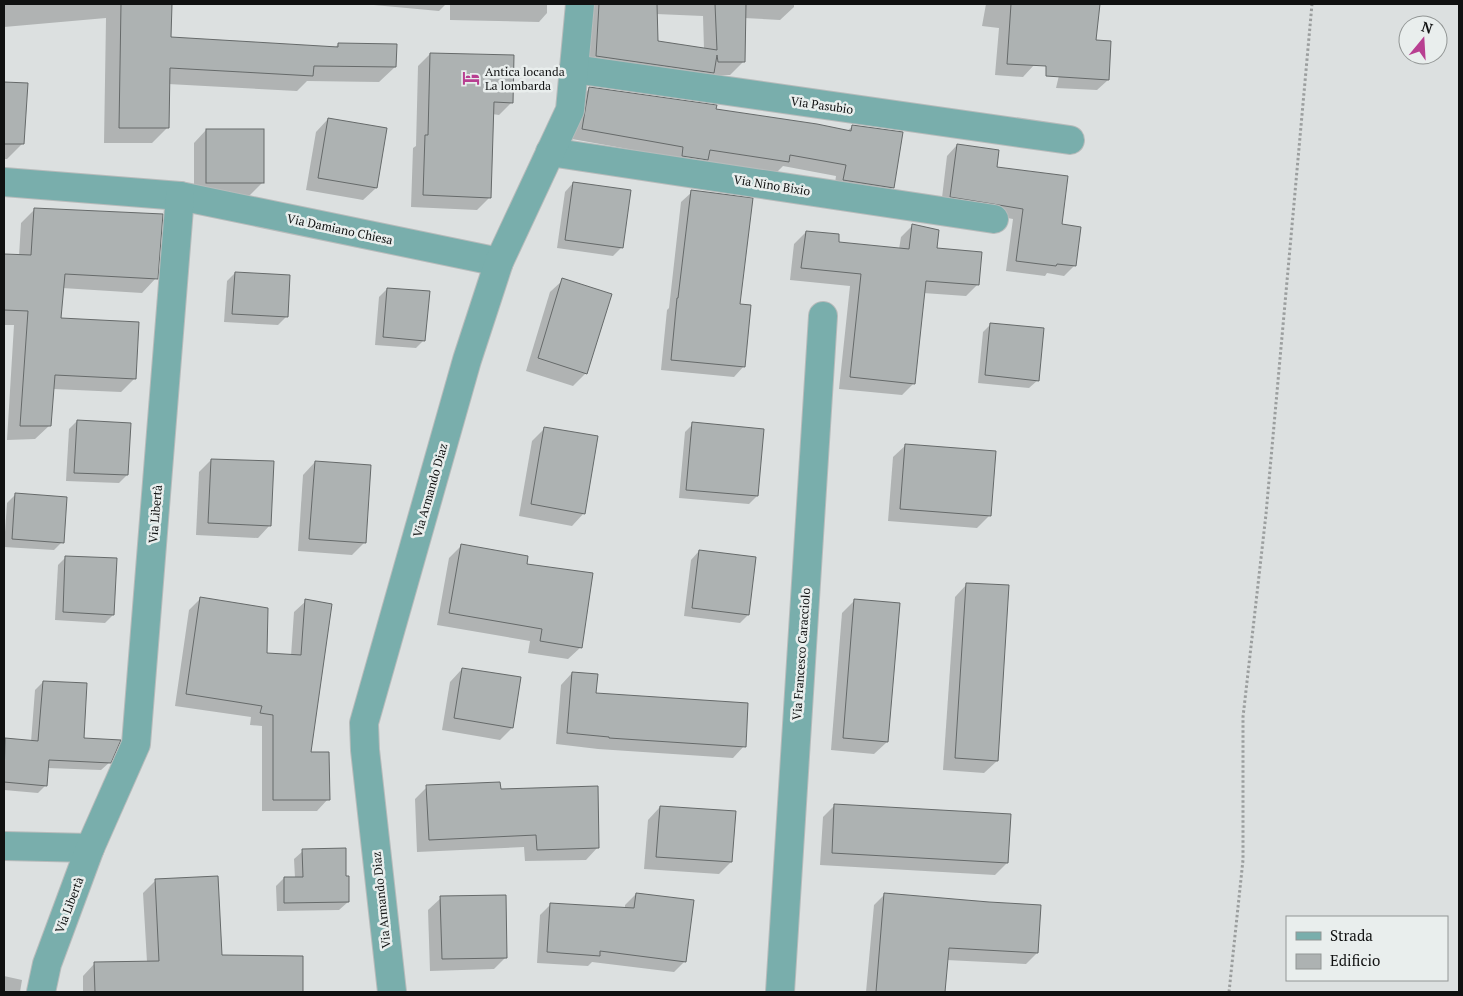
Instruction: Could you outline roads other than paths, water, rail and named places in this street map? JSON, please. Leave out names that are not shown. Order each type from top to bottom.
[{"type":"street","name":"Via Armando Diaz","points":[[392,992],[365,750],[364,723],[467,360],[499,262],[570,110],[580,4]]},
{"type":"street","name":"Via Pasubio","points":[[574,69],[1070,140]]},
{"type":"street","name":"Via Nino Bixio","points":[[550,152],[994,218]]},
{"type":"street","points":[[4,182],[180,196]]},
{"type":"street","name":"Via Damiano Chiesa","points":[[180,196],[499,262]]},
{"type":"street","name":"Via Libertà","points":[[41,992],[47,964],[90,848],[136,744],[180,196]]},
{"type":"street","name":"Via Francesco Caracciolo","points":[[780,992],[823,316]]},
{"type":"street","points":[[4,846],[90,848]]},
{"type":"place","name":"Antica locanda La lombarda","points":[[471,78]]}]
